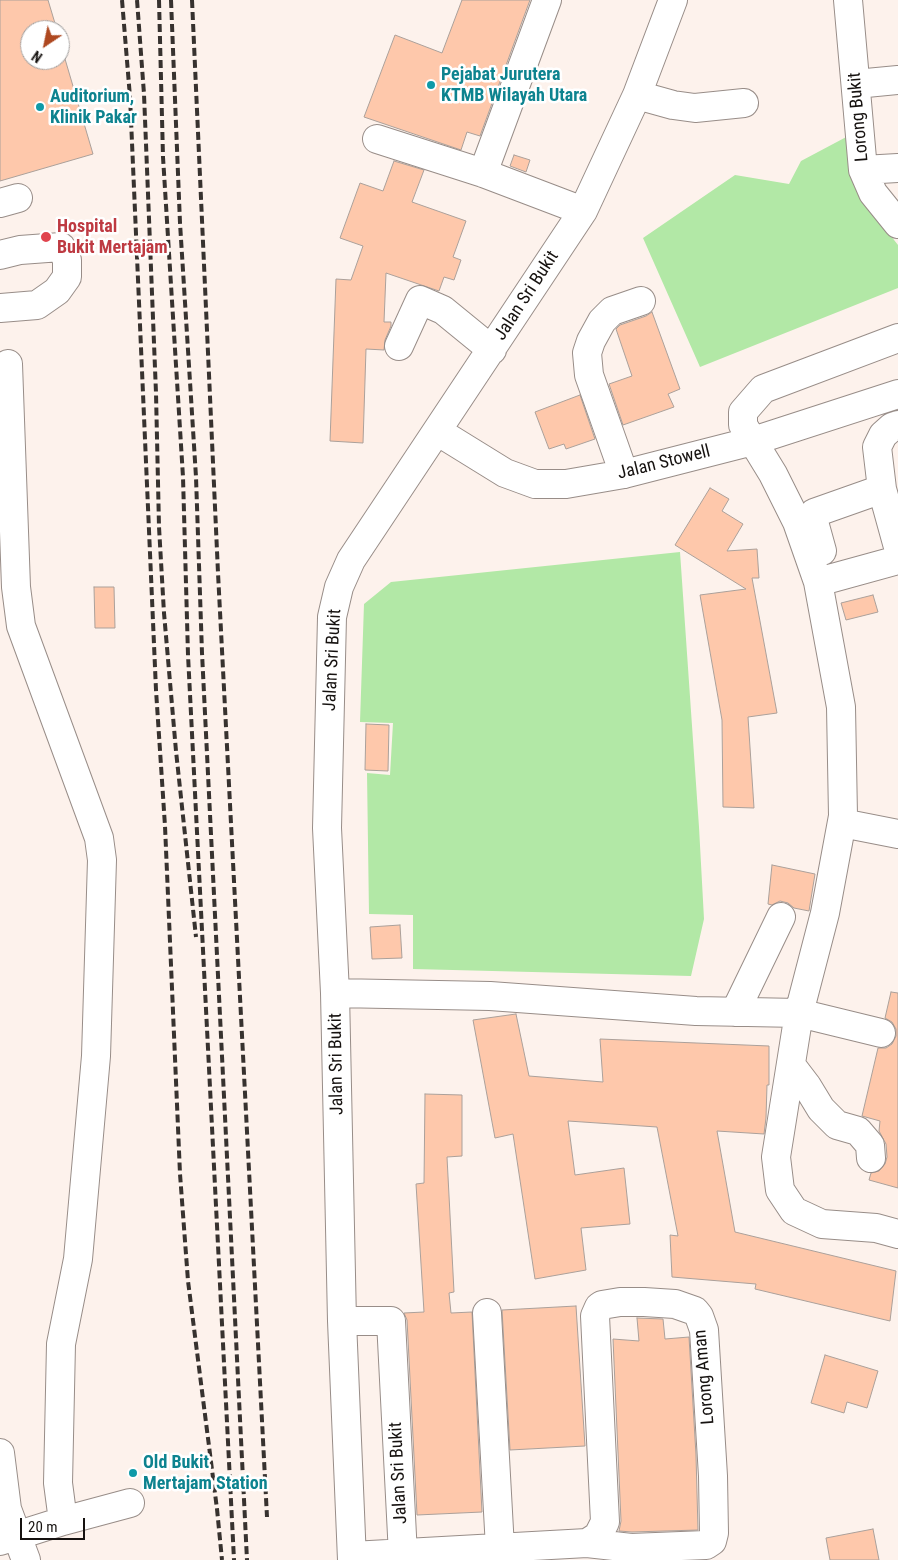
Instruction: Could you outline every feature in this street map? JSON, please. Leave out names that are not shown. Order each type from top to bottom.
[{"type":"street","points":[[483,173],[547,0]]},
{"type":"street","name":"Jalan Sri Bukit","points":[[352,1558],[342,1321],[335,993],[327,828],[332,617],[339,587],[351,560],[583,211],[637,95],[672,0]]},
{"type":"street","name":"Lorong Bukit","points":[[848,0],[863,170],[873,193],[898,224]]},
{"type":"street","points":[[856,84],[898,80]]},
{"type":"street","points":[[637,95],[673,105],[694,108],[744,103]]},
{"type":"street","points":[[377,138],[483,173],[583,211]]},
{"type":"street","points":[[863,170],[898,168]]},
{"type":"street","points":[[0,255],[20,250],[60,247],[68,260],[67,277],[56,291],[36,305],[0,308]]},
{"type":"street","points":[[400,346],[420,300],[442,310],[492,350]]},
{"type":"street","points":[[624,474],[589,375],[587,353],[602,320],[612,311],[641,301]]},
{"type":"street","points":[[825,580],[773,474],[742,424],[743,412],[763,389],[898,338]]},
{"type":"street","points":[[8,364],[16,587],[21,626],[98,838],[102,860],[96,1056],[78,1259],[61,1344],[58,1484],[63,1521]]},
{"type":"street","name":"Jalan Stowell","points":[[437,431],[505,473],[535,484],[566,484],[624,474],[753,441],[898,394]]},
{"type":"street","points":[[898,425],[883,435],[877,447],[882,489],[898,547]]},
{"type":"street","points":[[882,489],[814,513],[825,580],[841,707],[842,823],[825,913],[799,1013],[776,1157],[780,1190],[794,1211],[822,1224],[876,1228],[898,1234]]},
{"type":"street","points":[[825,580],[898,560]]},
{"type":"street","points":[[842,823],[898,834]]},
{"type":"street","points":[[735,1012],[780,917]]},
{"type":"street","points":[[335,993],[490,996],[696,1011],[799,1013],[881,1033]]},
{"type":"street","points":[[791,1065],[807,1086],[821,1110],[837,1125],[858,1131],[870,1145],[871,1158]]},
{"type":"street","name":"Lorong Aman","points":[[620,1302],[644,1302],[675,1304],[695,1311],[700,1316],[704,1330],[712,1476],[714,1533],[712,1541],[706,1545],[631,1548],[588,1543],[598,1536],[605,1522],[595,1316],[599,1307],[620,1302]]},
{"type":"street","points":[[487,1314],[500,1548]]},
{"type":"street","name":"Jalan Sri Bukit","points":[[342,1321],[391,1320],[403,1554]]},
{"type":"street","points":[[0,1453],[7,1509],[8,1538],[26,1560]]},
{"type":"street","points":[[8,1538],[130,1503]]},
{"type":"street","points":[[352,1558],[588,1543]]},
{"type":"green space","points":[[850,135],[861,198],[898,245],[898,288],[700,367],[643,238],[735,175],[789,184],[801,161]]},
{"type":"green space","points":[[680,552],[704,919],[691,976],[413,969],[413,915],[369,914],[367,773],[390,775],[393,723],[360,722],[364,604],[391,582]]},
{"type":"building","name":"Auditorium, Klinik Pakar","points":[[0,0],[48,0],[54,20],[20,20],[20,70],[68,70],[93,154],[0,181]]},
{"type":"building","name":"Pejabat Jurutera KTMB Wilayah Utara","points":[[462,0],[530,0],[480,136],[467,132],[461,150],[364,117],[395,35],[442,53]]},
{"type":"building","points":[[514,155],[530,160],[526,172],[510,166]]},
{"type":"building","points":[[394,161],[424,170],[412,202],[466,221],[453,257],[461,260],[454,280],[444,277],[439,291],[386,273],[384,322],[391,322],[391,326],[385,340],[384,350],[366,349],[363,443],[330,441],[336,279],[351,280],[363,246],[340,238],[360,183],[383,191]]},
{"type":"building","points":[[652,312],[680,389],[668,394],[674,407],[623,425],[609,384],[632,376],[616,329],[620,325]]},
{"type":"building","points":[[580,395],[595,439],[566,449],[564,444],[549,449],[535,412]]},
{"type":"building","points":[[710,488],[729,499],[722,511],[743,524],[727,551],[757,549],[759,578],[752,578],[777,713],[748,717],[754,808],[723,807],[722,720],[700,595],[746,589],[675,545]]},
{"type":"building","points":[[94,587],[114,587],[115,628],[95,628]]},
{"type":"building","points":[[873,595],[878,612],[846,620],[841,603]]},
{"type":"building","points":[[366,724],[389,725],[388,771],[365,770]]},
{"type":"building","points":[[772,865],[815,874],[809,911],[794,908],[788,903],[780,901],[772,905],[768,904]]},
{"type":"building","points":[[400,925],[402,958],[372,959],[370,927]]},
{"type":"building","points":[[891,992],[898,993],[898,1188],[869,1180],[871,1173],[879,1171],[885,1164],[887,1157],[886,1144],[879,1131],[880,1121],[862,1116],[878,1048],[886,1048],[892,1044],[896,1036],[896,1029],[892,1022],[885,1018]]},
{"type":"building","points":[[516,1014],[529,1076],[603,1082],[600,1039],[769,1046],[769,1085],[767,1085],[764,1134],[717,1131],[735,1232],[896,1271],[890,1321],[755,1289],[756,1284],[672,1277],[670,1235],[678,1236],[657,1127],[568,1121],[575,1175],[624,1168],[630,1224],[581,1228],[586,1270],[535,1279],[513,1134],[495,1138],[473,1020]]},
{"type":"building","points":[[425,1094],[462,1095],[462,1156],[447,1157],[454,1292],[449,1293],[451,1313],[472,1312],[482,1512],[417,1515],[407,1320],[404,1313],[424,1312],[416,1184],[424,1183]]},
{"type":"building","points":[[576,1306],[585,1446],[510,1450],[502,1310]]},
{"type":"building","points":[[637,1318],[663,1319],[665,1339],[689,1337],[698,1530],[619,1531],[621,1521],[613,1339],[639,1341]]},
{"type":"building","points":[[825,1355],[878,1371],[867,1408],[847,1402],[844,1413],[811,1403]]},
{"type":"building","points":[[873,1529],[879,1560],[830,1560],[826,1538]]},
{"type":"railway","points":[[122,0],[130,97],[156,690],[165,826],[180,1174],[188,1281],[222,1560]]},
{"type":"railway","points":[[137,0],[144,94],[156,393],[159,527],[164,613],[176,751],[196,937]]},
{"type":"railway","points":[[159,0],[163,157],[183,477],[188,655],[234,1560]]},
{"type":"railway","points":[[171,0],[180,223],[196,477],[202,653],[247,1560]]},
{"type":"railway","points":[[192,0],[218,573],[267,1517]]},
{"type":"place","name":"Pejabat Jurutera KTMB Wilayah Utara","points":[[431,85]]},
{"type":"place","name":"Auditorium, Klinik Pakar","points":[[40,107]]},
{"type":"place","name":"Hospital Bukit Mertajam","points":[[46,237]]},
{"type":"place","name":"Old Bukit Mertajam Station","points":[[133,1473]]}]
